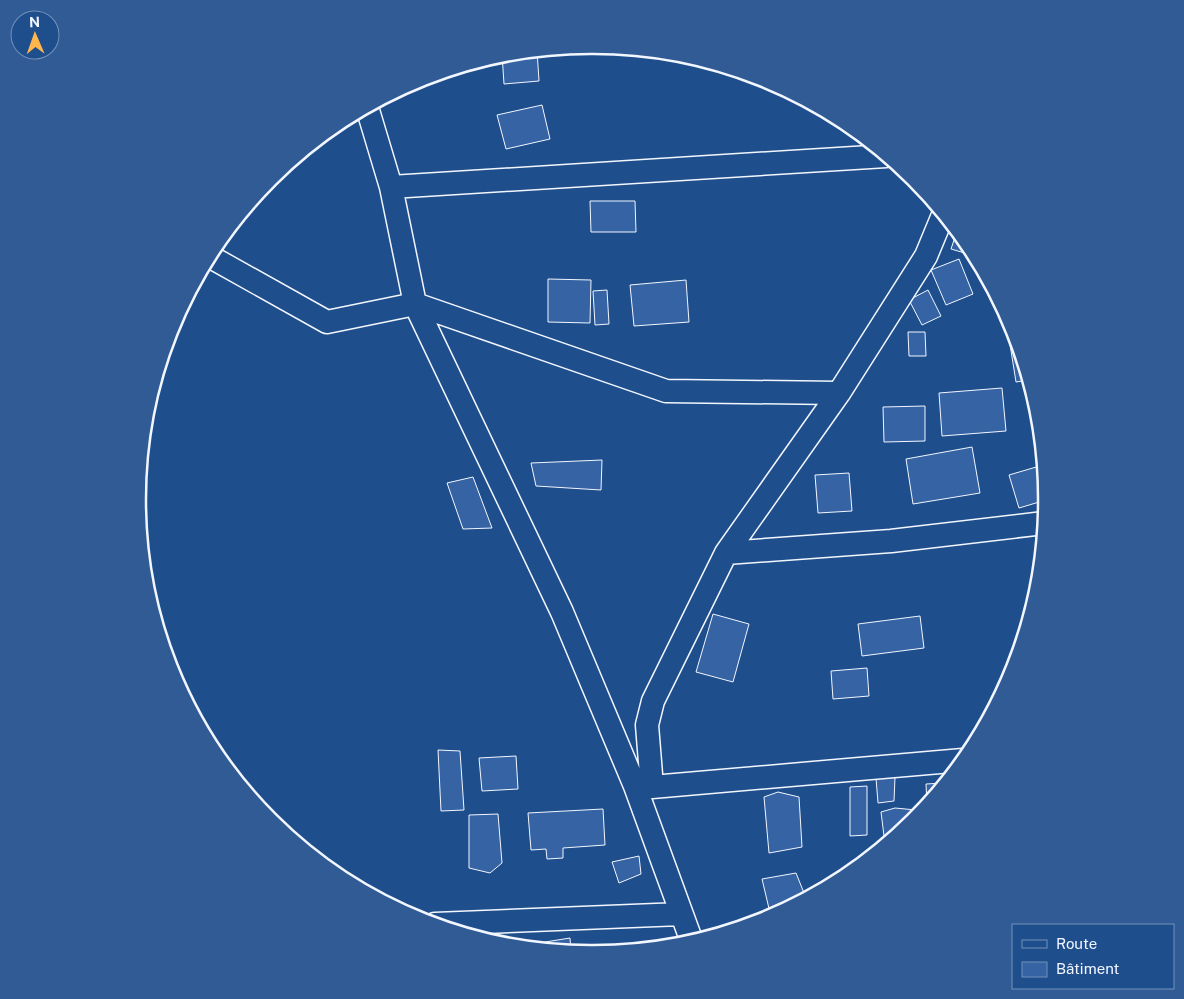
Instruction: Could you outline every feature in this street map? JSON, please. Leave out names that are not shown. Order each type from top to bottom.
[{"type":"street","points":[[369,113],[390,187],[416,304],[644,786],[681,914],[689,934]]},
{"type":"street","points":[[390,187],[877,157]]},
{"type":"street","points":[[644,786],[647,725],[653,701],[726,553],[839,394],[926,256],[940,221]]},
{"type":"street","points":[[216,260],[328,322],[416,304],[666,391],[839,394]]},
{"type":"street","points":[[726,553],[891,541],[1037,524]]},
{"type":"street","points":[[644,786],[953,761]]},
{"type":"street","points":[[454,923],[681,914]]},
{"type":"building","points":[[537,58],[539,81],[504,84],[503,63]]},
{"type":"building","points":[[542,105],[550,139],[506,149],[497,115]]},
{"type":"building","points":[[590,201],[635,201],[636,232],[591,232]]},
{"type":"building","points":[[954,240],[963,253],[951,249]]},
{"type":"building","points":[[959,259],[973,294],[946,305],[931,270]]},
{"type":"building","points":[[548,279],[591,280],[590,323],[548,322]]},
{"type":"building","points":[[686,280],[689,322],[634,326],[630,285]]},
{"type":"building","points":[[607,290],[609,324],[595,325],[593,291]]},
{"type":"building","points":[[928,290],[941,316],[922,325],[909,300]]},
{"type":"building","points":[[908,332],[925,332],[926,356],[909,356]]},
{"type":"building","points":[[1010,346],[1022,381],[1016,382]]},
{"type":"building","points":[[1002,388],[1006,431],[942,436],[939,393]]},
{"type":"building","points":[[925,406],[925,441],[884,442],[883,407]]},
{"type":"building","points":[[972,447],[980,493],[913,504],[906,459]]},
{"type":"building","points":[[602,460],[601,490],[536,486],[531,463]]},
{"type":"building","points":[[1037,467],[1038,502],[1019,508],[1009,475]]},
{"type":"building","points":[[849,473],[852,511],[818,513],[815,475]]},
{"type":"building","points":[[473,477],[492,528],[463,529],[447,483]]},
{"type":"building","points":[[713,614],[749,624],[733,682],[696,672]]},
{"type":"building","points":[[920,616],[924,648],[862,656],[858,624]]},
{"type":"building","points":[[867,668],[869,696],[833,699],[831,671]]},
{"type":"building","points":[[438,750],[460,751],[464,810],[441,811]]},
{"type":"building","points":[[516,756],[518,789],[482,791],[479,758]]},
{"type":"building","points":[[895,777],[894,801],[878,803],[876,778]]},
{"type":"building","points":[[935,783],[926,794],[926,784]]},
{"type":"building","points":[[867,786],[867,835],[850,836],[850,787]]},
{"type":"building","points":[[778,792],[799,797],[802,847],[769,853],[764,797]]},
{"type":"building","points":[[895,808],[912,810],[884,837],[881,812]]},
{"type":"building","points":[[603,809],[605,845],[563,848],[563,858],[547,859],[546,849],[531,850],[528,813]]},
{"type":"building","points":[[498,814],[502,863],[490,873],[469,868],[469,815]]},
{"type":"building","points":[[639,856],[641,874],[619,883],[612,862]]},
{"type":"building","points":[[796,873],[804,892],[769,908],[762,879]]},
{"type":"building","points":[[570,938],[570,944],[563,944],[545,942]]}]
